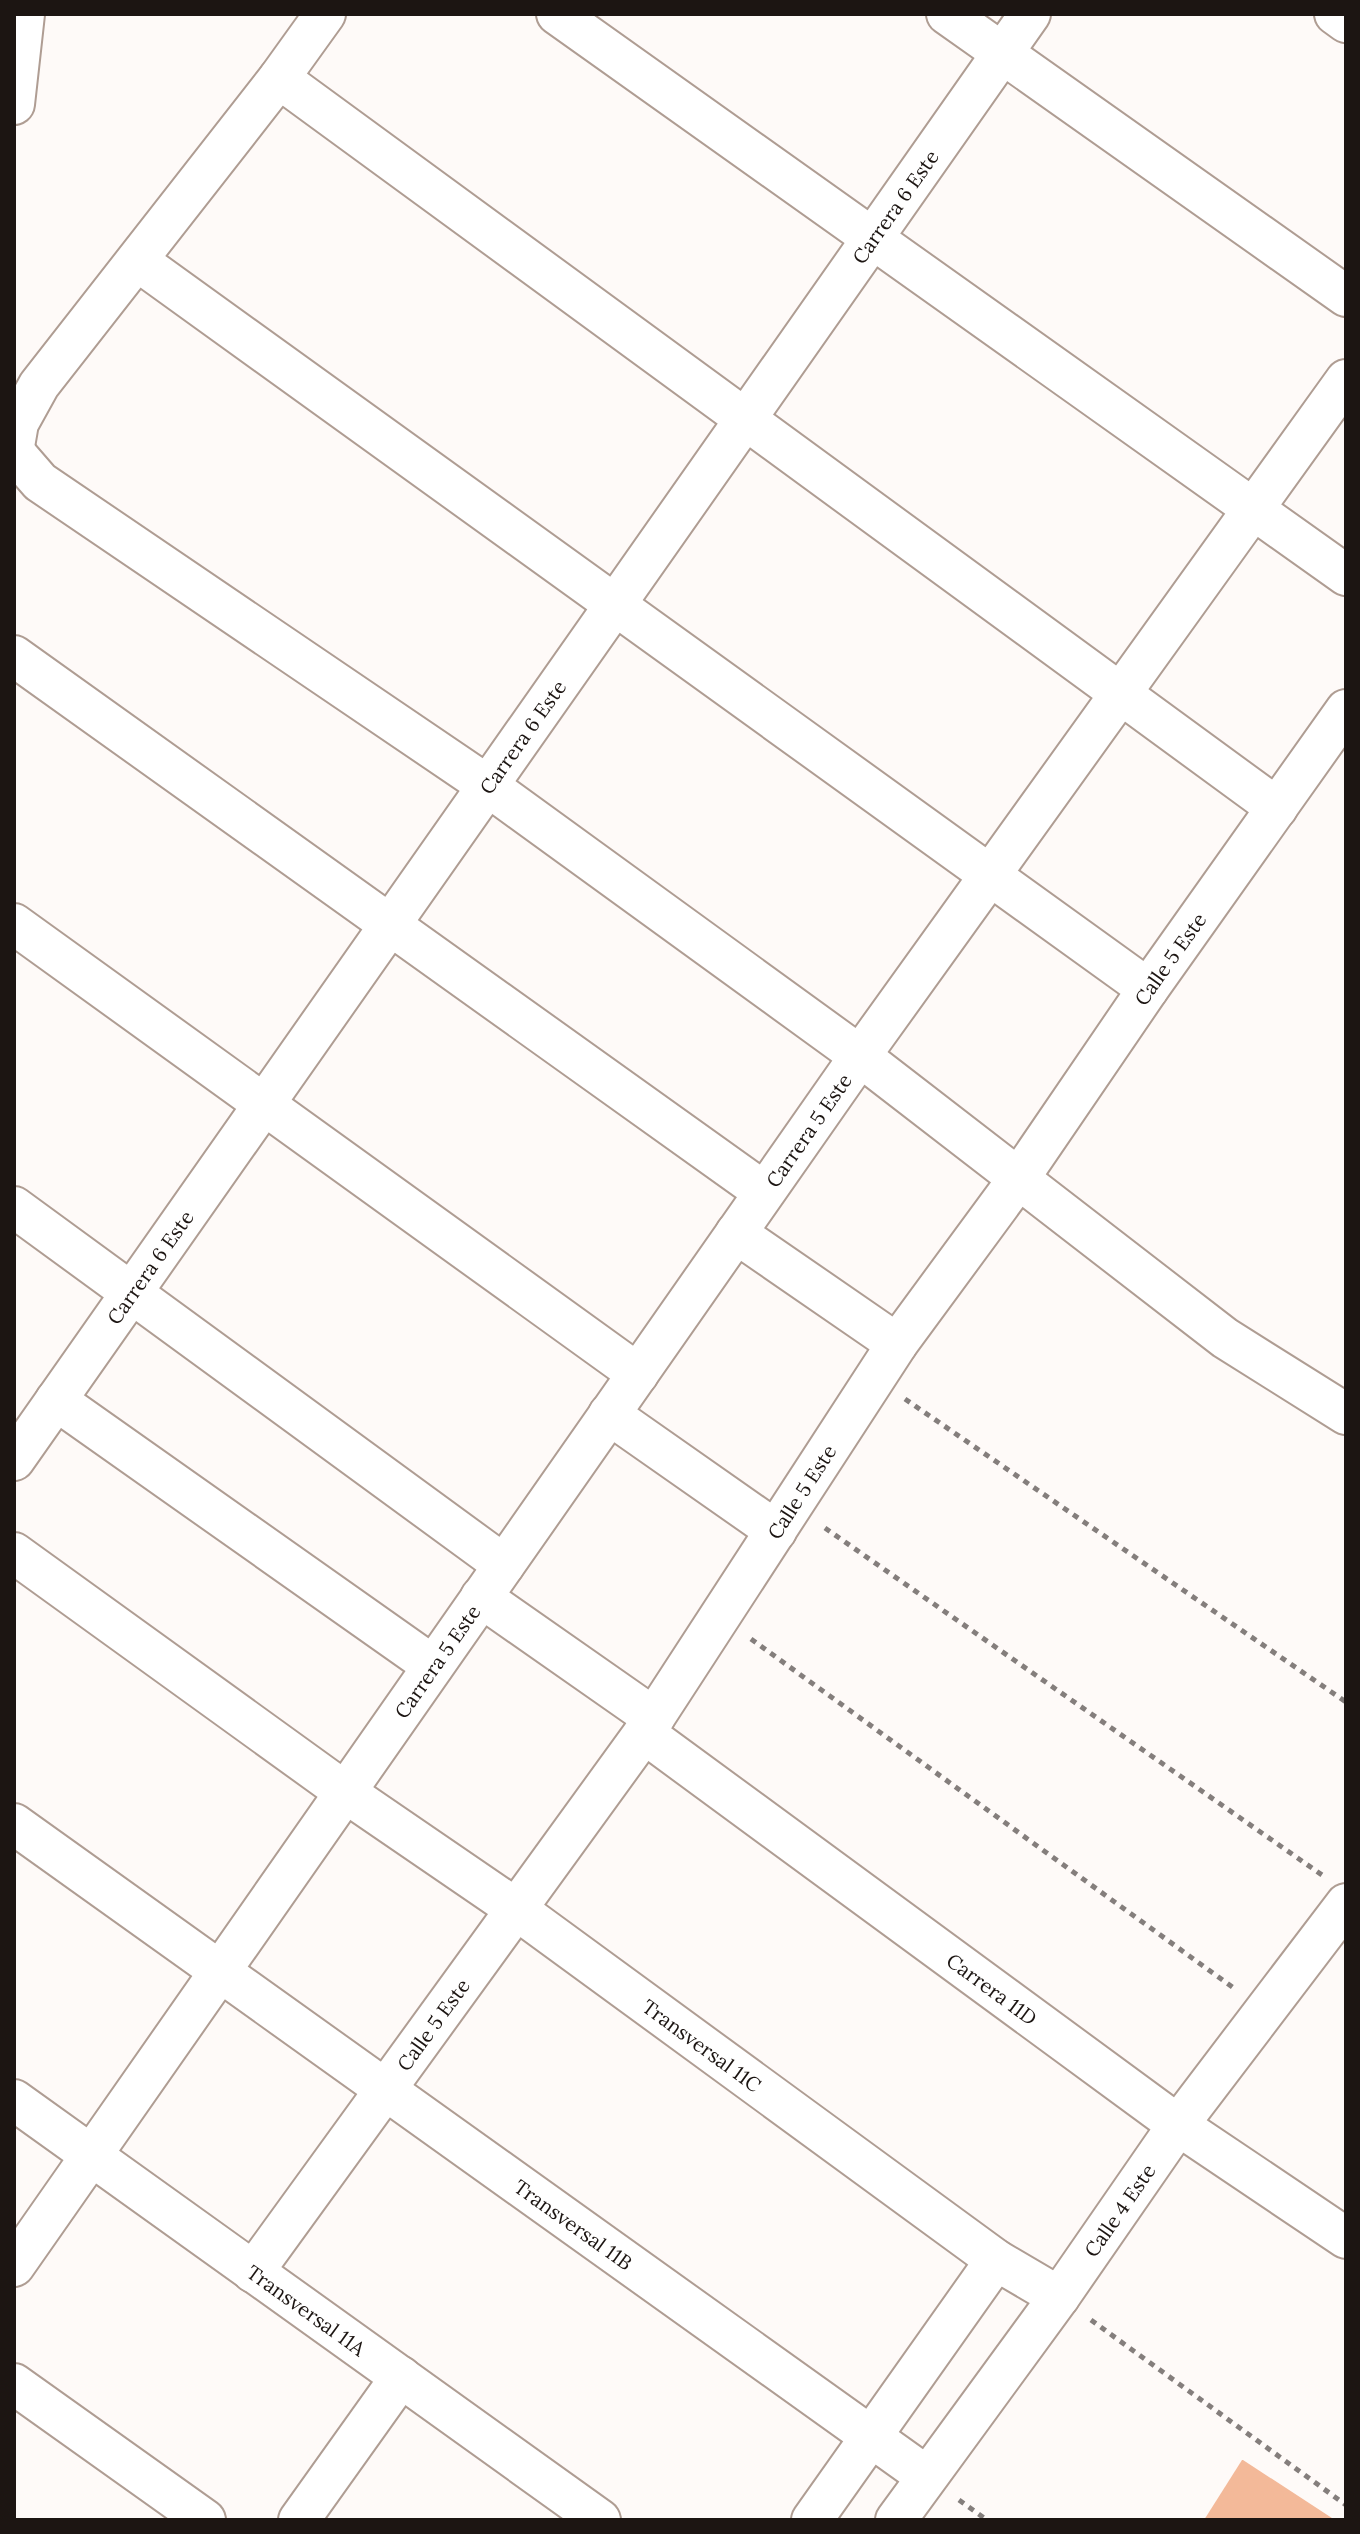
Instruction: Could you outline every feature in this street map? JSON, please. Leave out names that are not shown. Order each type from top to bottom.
[{"type":"street","points":[[14,104],[24,14]]},
{"type":"street","points":[[325,14],[138,261],[39,385],[18,423],[19,458],[40,482],[488,786],[860,1056],[1225,1338],[1346,1414]]},
{"type":"street","points":[[557,14],[1346,575]]},
{"type":"street","points":[[947,14],[1346,296]]},
{"type":"street","name":"Carrera 6 Este","points":[[14,1460],[1030,14]]},
{"type":"street","points":[[1335,14],[1346,22]]},
{"type":"street","points":[[279,78],[1277,808]]},
{"type":"street","points":[[138,261],[1148,989]]},
{"type":"street","name":"Carrera 5 Este","points":[[14,2266],[860,1056],[1346,380]]},
{"type":"street","points":[[14,656],[764,1192]]},
{"type":"street","name":"Calle 5 Este","points":[[253,2272],[649,1726],[897,1344],[1019,1178],[1148,989],[1346,710]]},
{"type":"street","points":[[14,924],[638,1374]]},
{"type":"street","points":[[14,1207],[504,1565]]},
{"type":"street","points":[[736,1233],[897,1344]]},
{"type":"street","points":[[56,1400],[433,1666]]},
{"type":"street","points":[[609,1414],[784,1518]]},
{"type":"street","name":"Transversal 11C","points":[[14,1553],[345,1792],[516,1909],[996,2260],[1059,2297]]},
{"type":"street","name":"Carrera 11D","points":[[481,1597],[1178,2125],[1346,2238]]},
{"type":"street","name":"Transversal 11B","points":[[14,1824],[926,2476]]},
{"type":"street","name":"Calle 4 Este","points":[[896,2520],[1059,2297],[1178,2125],[1265,2010],[1333,1949],[1340,1893]]},
{"type":"street","name":"Transversal 11A","points":[[14,2100],[600,2520]]},
{"type":"street","points":[[812,2520],[996,2260]]},
{"type":"street","points":[[299,2520],[401,2377]]},
{"type":"street","points":[[14,2384],[205,2520]]},
{"type":"path","points":[[875,1378],[1346,1702]]},
{"type":"path","points":[[784,1518],[1340,1893]]},
{"type":"path","points":[[720,1617],[1265,2010]]},
{"type":"path","points":[[1059,2297],[1346,2505]]},
{"type":"shaded area","points":[[1243,2460],[1335,2520],[1204,2520]]}]
